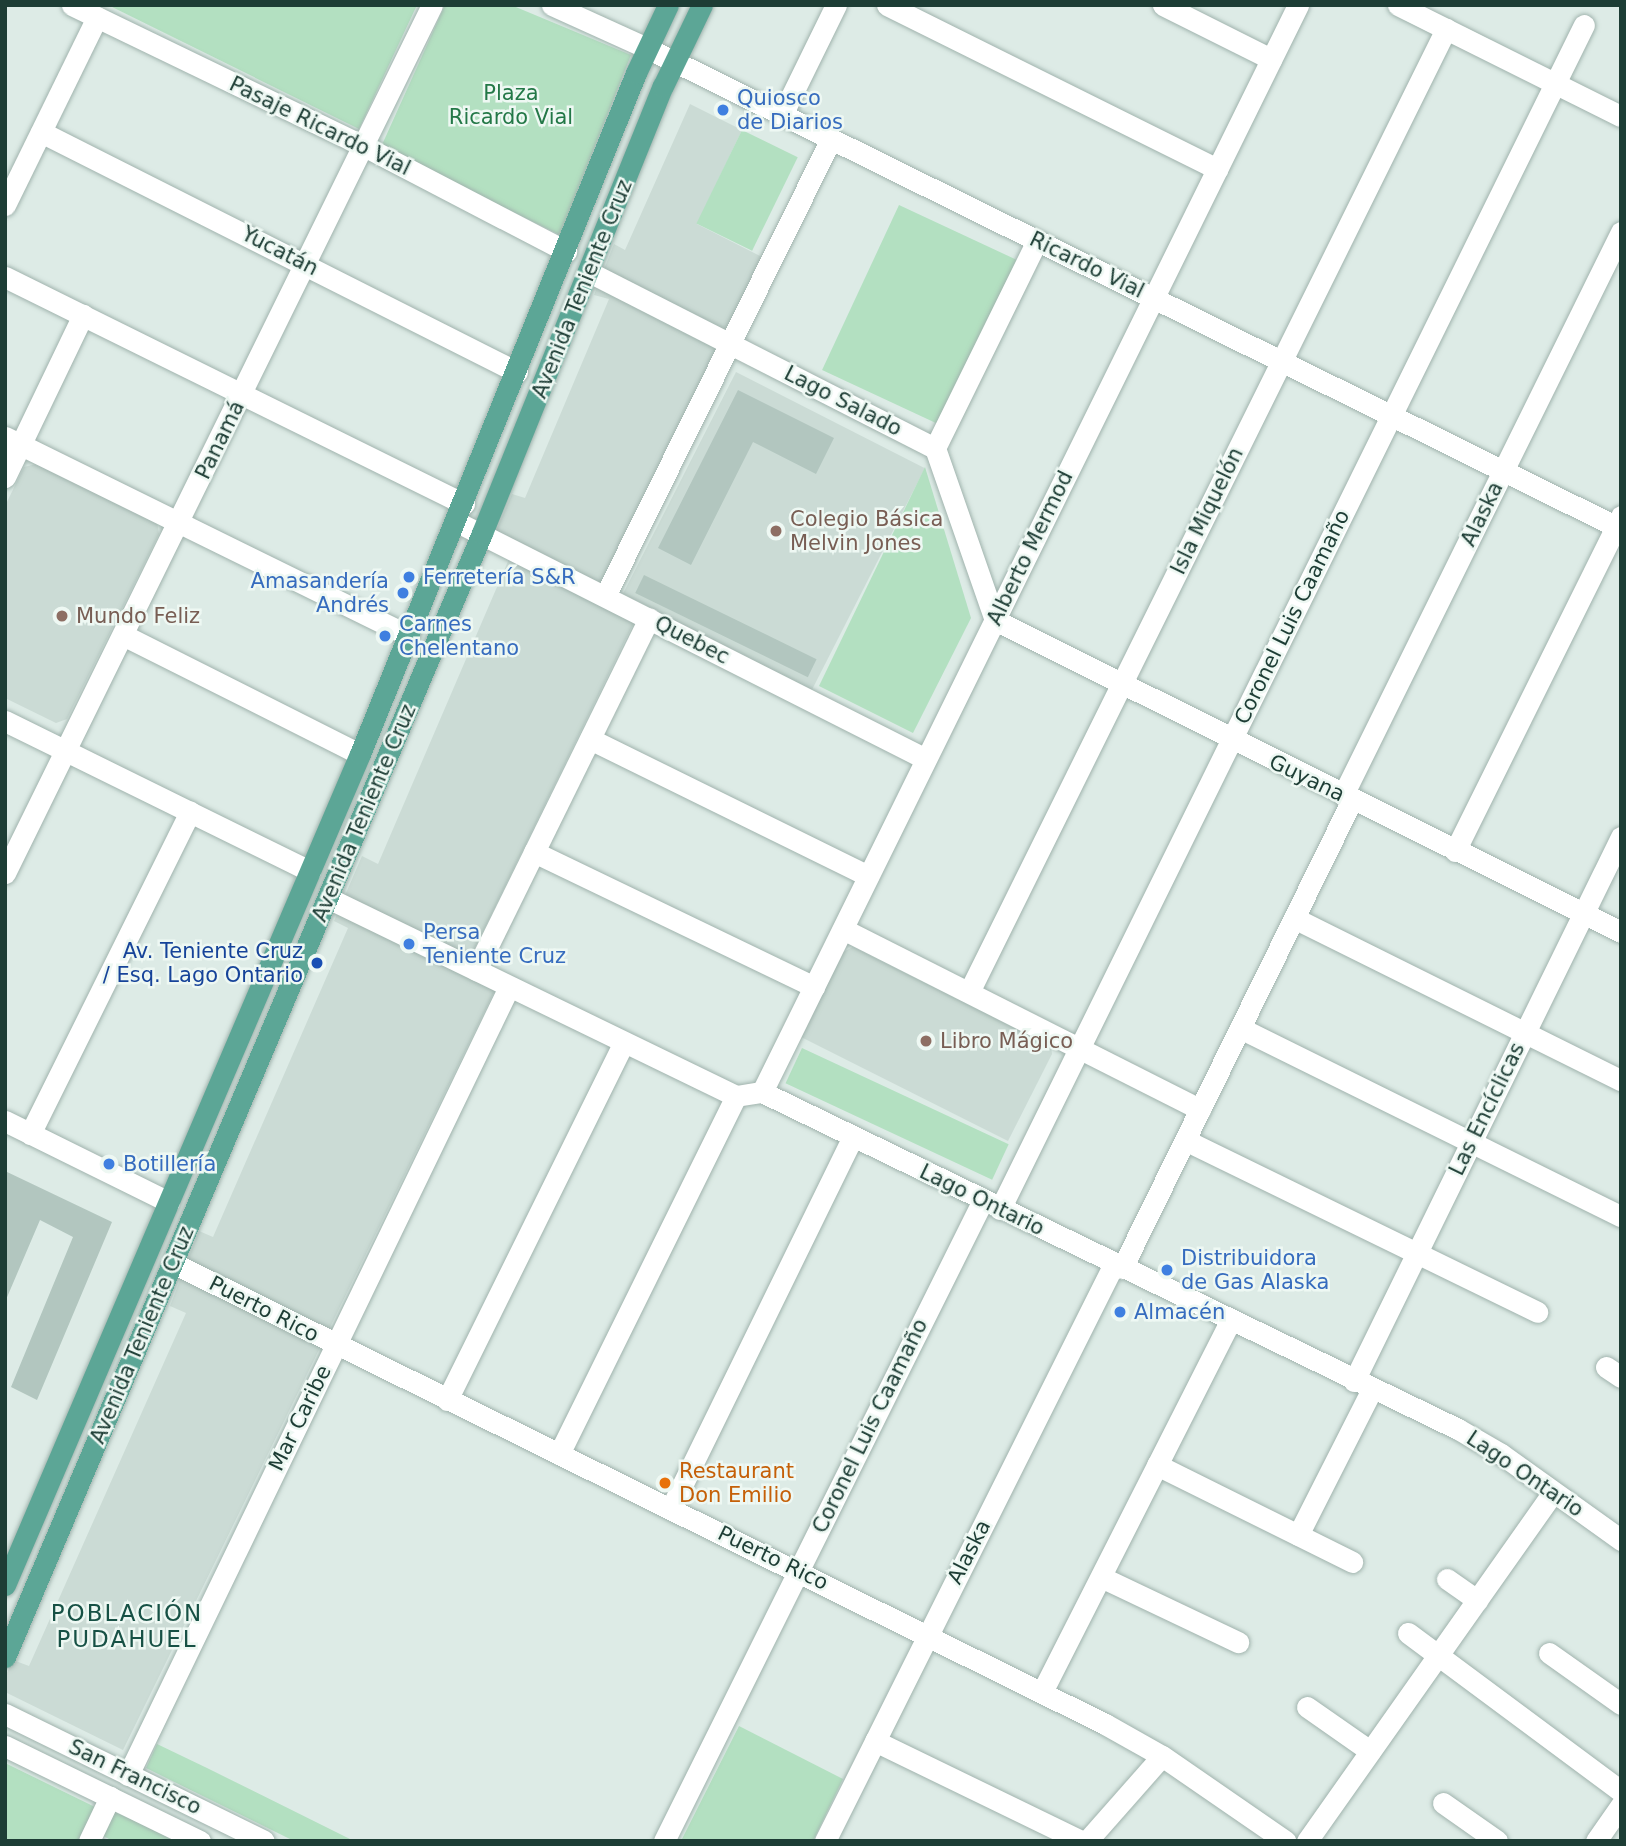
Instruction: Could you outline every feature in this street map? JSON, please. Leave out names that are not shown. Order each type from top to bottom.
[{"type":"main road","name":"Avenida Teniente Cruz","points":[[5,1585],[360,754],[461,513],[647,48],[668,5]]},
{"type":"main road","name":"Avenida Teniente Cruz","points":[[5,1657],[482,533],[674,61],[702,5]]},
{"type":"street","name":"Pasaje Ricardo Vial","points":[[72,5],[364,146],[566,251]]},
{"type":"street","name":"Panamá","points":[[5,873],[307,265],[432,5]]},
{"type":"street","name":"Ricardo Vial","points":[[552,5],[674,61],[1503,471],[1619,524]]},
{"type":"street","points":[[782,115],[836,5]]},
{"type":"street","points":[[887,5],[1217,169]]},
{"type":"street","points":[[1163,5],[1271,59]]},
{"type":"street","name":"Alberto Mermod","points":[[762,1091],[1298,5]]},
{"type":"street","points":[[1398,5],[1621,116]]},
{"type":"street","points":[[5,205],[97,17]]},
{"type":"street","name":"Coronel Luis Caamaño","points":[[664,1841],[799,1570],[991,1204],[1079,1048],[1584,26]]},
{"type":"street","name":"Isla Miquelón","points":[[969,992],[1446,29]]},
{"type":"street","name":"Yucatán","points":[[41,132],[517,372]]},
{"type":"street","points":[[605,596],[831,139]]},
{"type":"street","name":"Alaska","points":[[825,1841],[928,1635],[1185,1140],[1294,918],[1347,797],[1503,471],[1621,232]]},
{"type":"street","points":[[995,620],[935,448],[1037,241]]},
{"type":"street","name":"Lago Salado","points":[[589,272],[935,448]]},
{"type":"street","name":"Quebec","points":[[5,277],[243,394],[461,513],[482,533],[926,759]]},
{"type":"street","points":[[5,477],[13,440],[83,316]]},
{"type":"street","points":[[13,440],[409,636]]},
{"type":"street","points":[[1455,851],[1619,524]]},
{"type":"street","points":[[476,970],[649,618]]},
{"type":"street","name":"Guyana","points":[[995,620],[1231,741],[1621,932]]},
{"type":"street","points":[[123,635],[360,754]]},
{"type":"street","points":[[5,721],[310,871]]},
{"type":"street","points":[[590,739],[868,876]]},
{"type":"street","points":[[30,1134],[190,812]]},
{"type":"street","name":"Las Encíclicas","points":[[1298,1535],[1416,1254],[1621,837]]},
{"type":"street","points":[[534,852],[814,987]]},
{"type":"street","points":[[328,898],[736,1096],[762,1091]]},
{"type":"street","points":[[1294,918],[1621,1080]]},
{"type":"street","points":[[843,929],[1200,1109]]},
{"type":"street","name":"Mar Caribe","points":[[128,1775],[509,987]]},
{"type":"street","points":[[1240,1028],[1621,1216]]},
{"type":"street","points":[[447,1400],[624,1042]]},
{"type":"street","name":"Lago Ontario","points":[[762,1091],[1480,1441],[1621,1540]]},
{"type":"street","points":[[559,1454],[736,1096]]},
{"type":"street","points":[[5,1121],[169,1202]]},
{"type":"street","points":[[671,1508],[853,1136]]},
{"type":"street","points":[[1185,1140],[1537,1312]]},
{"type":"street","name":"Puerto Rico","points":[[173,1263],[1042,1692],[1162,1756],[1285,1841]]},
{"type":"street","points":[[1042,1692],[1230,1321]]},
{"type":"street","points":[[1157,1465],[1352,1562]]},
{"type":"street","points":[[1307,1841],[1553,1492]]},
{"type":"street","points":[[1101,1577],[1238,1642]]},
{"type":"street","points":[[1447,1579],[1477,1600]]},
{"type":"street","points":[[1408,1633],[1621,1791]]},
{"type":"street","points":[[1549,1654],[1621,1704]]},
{"type":"street","points":[[1307,1707],[1370,1751]]},
{"type":"street","name":"San Francisco","points":[[5,1714],[128,1775],[234,1834],[264,1841]]},
{"type":"street","points":[[875,1741],[1081,1841]]},
{"type":"street","name":"San Francisco","points":[[5,1746],[200,1841]]},
{"type":"street","points":[[1087,1841],[1162,1756]]},
{"type":"street","points":[[89,1841],[110,1797]]},
{"type":"street","points":[[1443,1803],[1497,1841]]},
{"type":"street","points":[[1596,1841],[1621,1805]]},
{"type":"shaded area","name":"Persa Teniente Cruz","points":[[690,104],[742,130],[697,224],[762,257],[598,595],[637,616],[469,960],[502,976],[123,1750],[5,1692],[5,1677],[13,1660],[29,1666],[186,1313],[170,1306],[199,1231],[213,1237],[348,928],[334,921],[362,856],[378,864],[509,559],[488,549],[512,494],[525,498],[609,299],[594,295],[614,244],[625,250]]},
{"type":"shaded area","name":"Colegio Básica Melvin Jones","points":[[736,372],[925,468],[812,690],[623,594]]},
{"type":"shaded area","name":"Mundo Feliz","points":[[40,463],[157,522],[159,534],[67,719],[56,723],[5,698],[5,506],[24,467]]},
{"type":"shaded area","name":"Libro Mágico","points":[[853,947],[1051,1046],[1052,1054],[1008,1141],[801,1037],[841,953]]},
{"type":"green space","points":[[108,5],[417,5],[359,129]]},
{"type":"green space","name":"Plaza Ricardo Vial","points":[[445,5],[511,5],[631,55],[560,235],[381,147]]},
{"type":"green space","points":[[742,130],[798,157],[752,251],[696,223]]},
{"type":"green space","points":[[899,205],[1021,262],[944,427],[822,370]]},
{"type":"green space","points":[[925,467],[971,618],[913,733],[819,686]]},
{"type":"green space","points":[[802,1048],[1009,1144],[992,1180],[786,1083]]},
{"type":"green space","points":[[739,1726],[843,1779],[813,1841],[681,1841]]},
{"type":"green space","points":[[157,1744],[354,1841],[294,1841],[146,1768]]},
{"type":"green space","points":[[5,1763],[95,1807],[78,1841],[5,1841]]},
{"type":"green space","points":[[114,1810],[178,1841],[113,1841],[101,1835]]},
{"type":"building","points":[[738,390],[834,438],[816,474],[753,442],[691,565],[658,548]]},
{"type":"building","points":[[644,575],[817,659],[808,677],[635,593]]},
{"type":"building","points":[[5,1171],[112,1222],[37,1400],[11,1387],[73,1237],[40,1220],[5,1302]]},
{"type":"place","name":"Quiosco de Diarios","points":[[723,110]]},
{"type":"place","name":"Colegio Básica Melvin Jones","points":[[776,531]]},
{"type":"place","name":"Ferretería S&R","points":[[409,577]]},
{"type":"place","name":"Amasandería Andrés","points":[[403,593]]},
{"type":"place","name":"Mundo Feliz","points":[[62,616]]},
{"type":"place","name":"Carnes Chelentano","points":[[385,636]]},
{"type":"place","name":"Persa Teniente Cruz","points":[[409,944]]},
{"type":"place","name":"Av. Teniente Cruz / Esq. Lago Ontario","points":[[317,963]]},
{"type":"place","name":"Libro Mágico","points":[[926,1041]]},
{"type":"place","name":"Botillería","points":[[109,1164]]},
{"type":"place","name":"Distribuidora de Gas Alaska","points":[[1167,1270]]},
{"type":"place","name":"Almacén","points":[[1120,1312]]},
{"type":"place","name":"Restaurant Don Emilio","points":[[665,1483]]},
{"type":"district","name":"POBLACIÓN PUDAHUEL","points":[[127,1626]]}]
